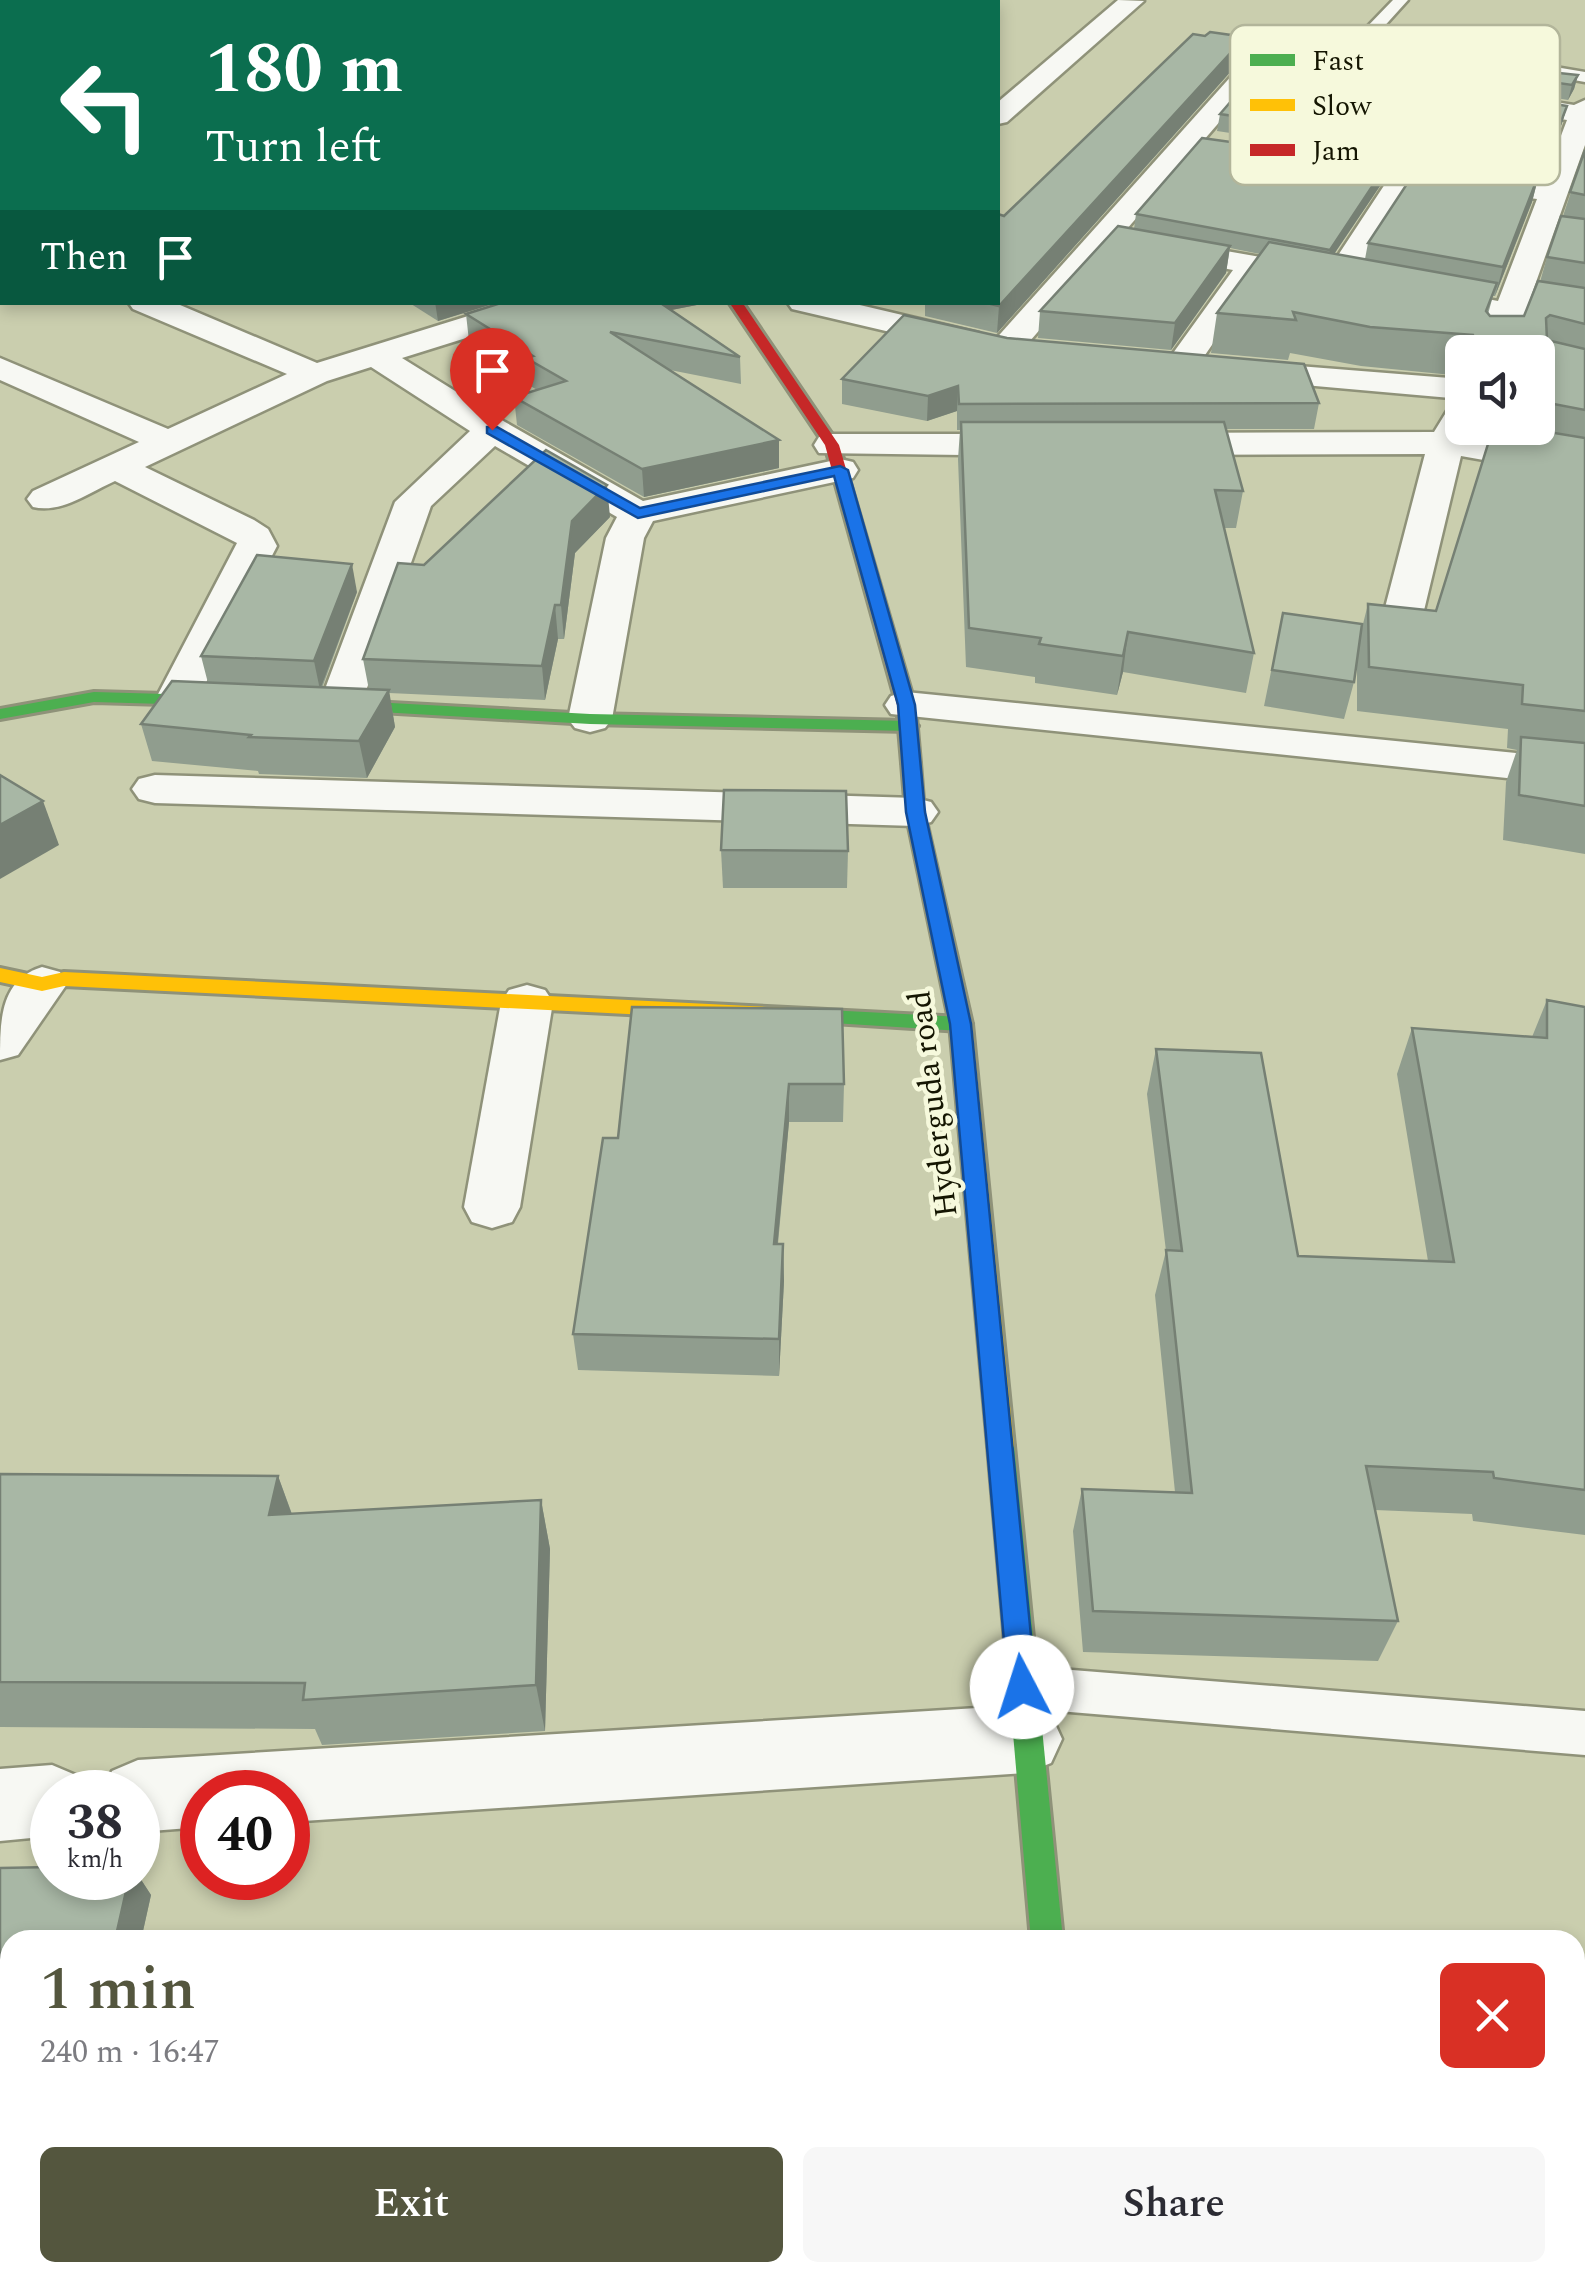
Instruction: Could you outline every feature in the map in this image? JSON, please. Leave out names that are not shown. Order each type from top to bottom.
[{"type":"street","points":[[1000,114],[1086,36],[1132,2]]},
{"type":"street","points":[[1005,349],[1230,97]]},
{"type":"street","points":[[1500,335],[1537,238],[1566,190],[1581,126]]},
{"type":"street","points":[[1193,140],[1230,146]]},
{"type":"street","points":[[1337,279],[1398,185]]},
{"type":"street","points":[[1522,185],[1566,190]]},
{"type":"street","points":[[1106,238],[1384,288],[1509,308],[1548,310]]},
{"type":"street","points":[[1537,238],[1569,244]]},
{"type":"street","points":[[1180,367],[1252,265]]},
{"type":"street","points":[[151,305],[315,374]]},
{"type":"street","points":[[46,500],[315,374],[540,305]]},
{"type":"street","name":"Hyderguda road","points":[[737,305],[836,458],[908,716],[915,812],[960,1024],[1046,1930]]},
{"type":"street","points":[[816,305],[1005,349],[1044,353]]},
{"type":"street","points":[[428,309],[478,327]]},
{"type":"street","points":[[375,356],[492,430],[638,514]]},
{"type":"street","points":[[1141,363],[1445,388]]},
{"type":"street","points":[[0,368],[170,442]]},
{"type":"street","points":[[1129,444],[1445,428]]},
{"type":"street","points":[[340,705],[414,502],[492,430]]},
{"type":"street","points":[[590,719],[624,538],[638,514],[836,458],[1070,444]]},
{"type":"street","points":[[1401,623],[1449,445]]},
{"type":"street","points":[[1511,445],[1585,467]]},
{"type":"street","points":[[116,467],[241,528],[254,536],[258,546],[176,698]]},
{"type":"street","points":[[0,714],[94,697],[590,719],[908,716],[1585,773]]},
{"type":"street","points":[[155,789],[915,812]]},
{"type":"street","points":[[0,1042],[21,979],[64,978],[960,1024]]},
{"type":"street","points":[[492,1207],[526,1002]]},
{"type":"street","points":[[160,1794],[1024,1713]]},
{"type":"street","points":[[0,1805],[30,1803]]},
{"type":"lane","points":[[1377,25],[1401,0]]},
{"type":"lane","points":[[1024,1713],[1585,1733]]},
{"type":"building","points":[[1210,32],[1230,35],[1230,53],[1000,305],[1000,215],[1004,216],[1193,34],[1205,36]]},
{"type":"building","points":[[1560,73],[1578,75],[1572,85],[1560,83]]},
{"type":"building","points":[[1230,102],[1230,115],[1220,114]]},
{"type":"building","points":[[1560,105],[1567,106],[1560,124]]},
{"type":"building","points":[[1202,138],[1230,142],[1230,185],[1373,185],[1330,250],[1136,214]]},
{"type":"building","points":[[1585,150],[1585,195],[1570,192]]},
{"type":"building","points":[[1406,185],[1535,185],[1503,267],[1368,243]]},
{"type":"building","points":[[1561,216],[1585,219],[1585,263],[1547,257]]},
{"type":"building","points":[[1118,226],[1230,246],[1175,323],[1040,311]]},
{"type":"building","points":[[1269,242],[1497,283],[1486,311],[1490,316],[1524,316],[1538,281],[1585,288],[1585,324],[1550,315],[1546,318],[1547,335],[1473,335],[1370,327],[1293,312],[1296,320],[1217,313]]},
{"type":"building","points":[[494,305],[663,305],[740,357],[610,332],[779,440],[642,469],[514,397],[566,381],[526,358],[533,356],[466,314]]},
{"type":"building","points":[[904,315],[1007,338],[1304,364],[1319,403],[959,404],[958,386],[928,396],[842,379]]},
{"type":"building","points":[[1555,342],[1585,349],[1585,410],[1555,404]]},
{"type":"building","points":[[961,422],[1224,422],[1243,491],[1215,490],[1254,653],[1128,632],[1123,656],[1039,644],[1041,638],[969,628]]},
{"type":"building","points":[[1555,433],[1585,438],[1585,711],[1522,704],[1523,685],[1369,667],[1368,604],[1436,611],[1488,445],[1555,445]]},
{"type":"building","points":[[546,450],[607,485],[572,521],[561,605],[555,605],[542,666],[363,659],[398,563],[424,565]]},
{"type":"building","points":[[257,555],[352,564],[314,661],[201,656]]},
{"type":"building","points":[[1283,613],[1362,624],[1354,682],[1272,670]]},
{"type":"building","points":[[172,681],[389,690],[359,741],[249,737],[141,724]]},
{"type":"building","points":[[1521,737],[1585,743],[1585,806],[1519,795]]},
{"type":"building","points":[[0,775],[43,801],[0,825]]},
{"type":"building","points":[[724,790],[846,791],[848,851],[721,850]]},
{"type":"building","points":[[1547,1000],[1585,1007],[1585,1490],[1494,1478],[1493,1472],[1366,1466],[1398,1621],[1093,1611],[1082,1489],[1192,1493],[1166,1250],[1182,1251],[1156,1049],[1261,1053],[1298,1256],[1454,1262],[1412,1028],[1547,1038]]},
{"type":"building","points":[[632,1007],[842,1009],[844,1084],[789,1084],[774,1244],[783,1244],[779,1339],[573,1334],[603,1138],[618,1138]]},
{"type":"building","points":[[0,1474],[278,1476],[269,1515],[541,1500],[536,1685],[303,1700],[305,1683],[0,1682]]},
{"type":"building","points":[[30,1867],[30,1900],[124,1900],[117,1930],[0,1930],[0,1868]]},
{"type":"traffic: fast","points":[[0,714],[94,697],[236,701]]},
{"type":"traffic: fast","points":[[317,704],[590,719],[909,726]]},
{"type":"traffic: fast","points":[[808,1016],[961,1024]]},
{"type":"traffic: fast","points":[[1001,1446],[1046,1930]]},
{"type":"traffic: slow","points":[[911,763],[915,812],[961,1024],[1001,1446]]},
{"type":"traffic: slow","points":[[0,975],[42,984],[64,979],[808,1016]]},
{"type":"traffic: jam","points":[[737,305],[832,445],[906,705],[911,763]]},
{"type":"route","points":[[492,430],[638,514],[840,470],[906,705],[915,812],[960,1024],[1022,1687]]}]
